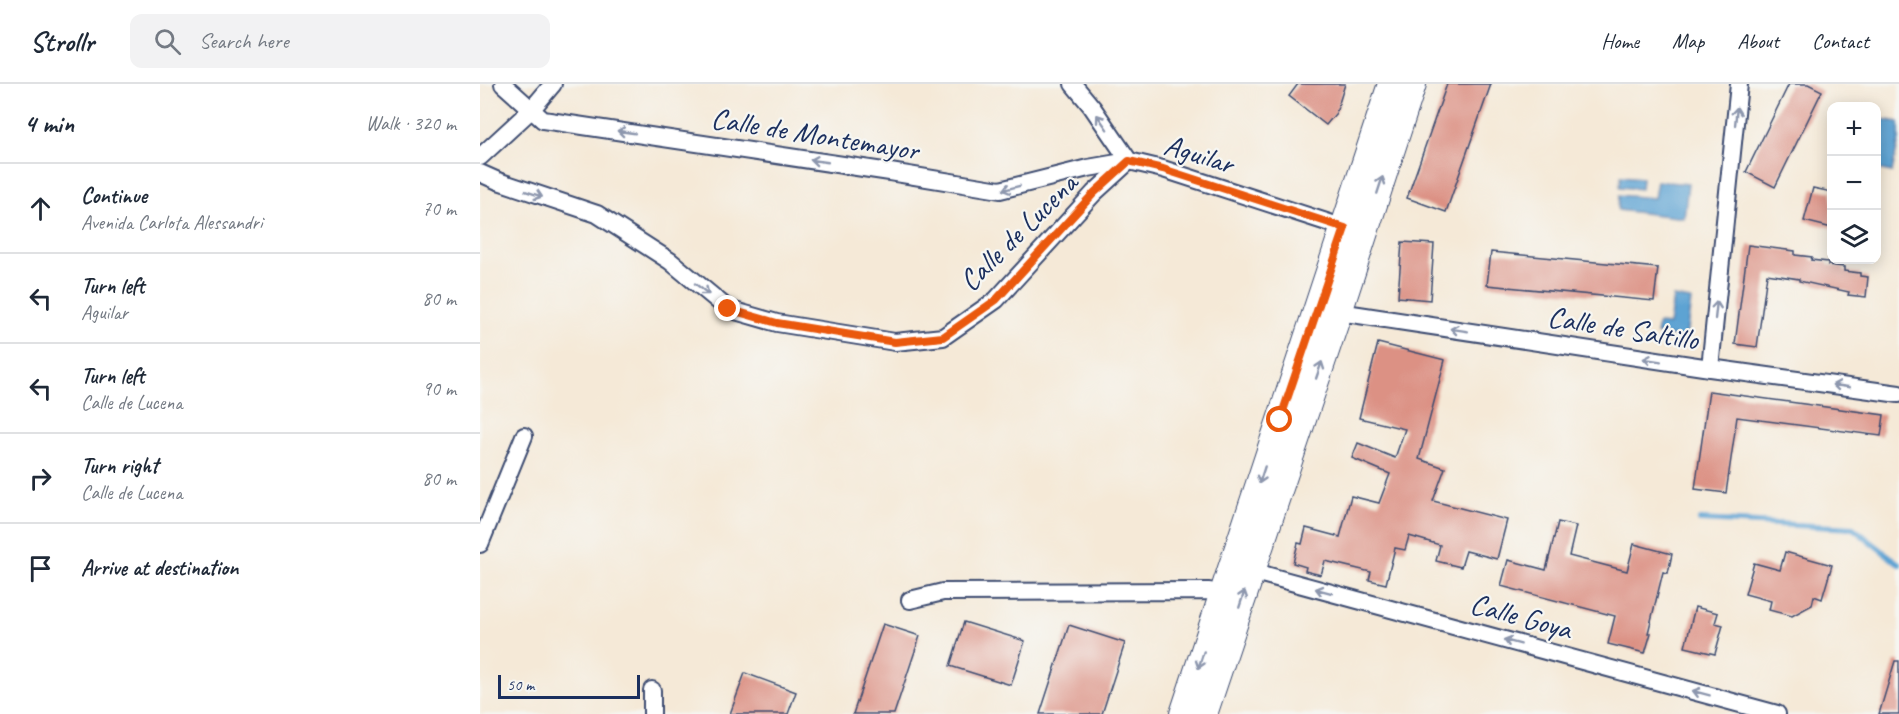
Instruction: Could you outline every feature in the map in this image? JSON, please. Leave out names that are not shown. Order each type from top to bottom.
[{"type":"main road","points":[[1204,714],[1251,571],[1345,228],[1391,84]]},
{"type":"main road","points":[[1183,714],[1222,595],[1290,423],[1339,312],[1413,84]]},
{"type":"street","name":"Calle de Montemayor","points":[[503,84],[543,120],[1000,190],[1088,168],[1129,161]]},
{"type":"street","points":[[480,157],[531,110],[553,84]]},
{"type":"street","name":"Aguilar","points":[[1073,84],[1092,107],[1129,161],[1163,169],[1345,228]]},
{"type":"street","points":[[1710,368],[1739,84]]},
{"type":"street","name":"Calle de Lucena","points":[[480,172],[498,181],[597,214],[670,261],[728,309],[777,323],[895,342],[943,337],[996,300],[1094,193],[1129,161]]},
{"type":"street","name":"Calle de Saltillo","points":[[1339,312],[1899,394]]},
{"type":"street","points":[[480,544],[524,436]]},
{"type":"street","name":"Calle Goya","points":[[1251,571],[1777,714]]},
{"type":"street","points":[[910,600],[943,592],[1209,591],[1222,595]]},
{"type":"street","points":[[652,690],[652,714]]},
{"type":"water","points":[[1881,119],[1899,122],[1899,139],[1892,172],[1881,170]]},
{"type":"water","points":[[1621,176],[1642,178],[1641,189],[1620,187]]},
{"type":"water","points":[[1657,181],[1688,184],[1684,218],[1618,210],[1619,195],[1654,198]]},
{"type":"water","points":[[1673,297],[1691,300],[1686,338],[1656,334],[1658,324],[1669,325]]},
{"type":"building","points":[[1298,84],[1345,84],[1336,113],[1326,125],[1289,96]]},
{"type":"building","points":[[1447,84],[1491,84],[1446,212],[1407,198]]},
{"type":"building","points":[[1789,84],[1808,84],[1822,91],[1775,187],[1746,172]]},
{"type":"building","points":[[1813,188],[1827,191],[1827,227],[1804,221]]},
{"type":"building","points":[[1402,242],[1434,244],[1430,300],[1398,297]]},
{"type":"building","points":[[1748,245],[1795,251],[1795,255],[1812,257],[1811,260],[1827,262],[1828,265],[1844,267],[1844,271],[1860,273],[1860,276],[1868,277],[1866,297],[1848,295],[1849,292],[1799,281],[1799,279],[1767,274],[1757,347],[1735,344]]},
{"type":"building","points":[[1491,252],[1658,268],[1654,301],[1487,285]]},
{"type":"building","points":[[1378,343],[1445,360],[1419,459],[1445,468],[1433,501],[1507,520],[1497,559],[1466,551],[1461,567],[1436,561],[1440,545],[1409,536],[1405,550],[1395,548],[1386,584],[1369,580],[1371,572],[1325,561],[1321,575],[1305,571],[1306,567],[1293,563],[1298,543],[1302,544],[1306,528],[1340,537],[1351,496],[1379,503],[1390,474],[1352,458],[1358,443],[1395,458],[1405,429],[1359,418]]},
{"type":"building","points":[[1709,391],[1884,415],[1881,436],[1737,417],[1726,493],[1695,489]]},
{"type":"building","points":[[1558,522],[1576,526],[1569,556],[1627,571],[1634,544],[1672,554],[1668,573],[1663,572],[1645,653],[1608,644],[1615,616],[1501,586],[1508,560],[1546,570]]},
{"type":"building","points":[[1785,552],[1832,565],[1822,599],[1814,596],[1812,605],[1792,616],[1769,610],[1771,601],[1745,594],[1754,563],[1780,570]]},
{"type":"building","points":[[1695,607],[1718,613],[1715,623],[1723,625],[1715,654],[1685,647]]},
{"type":"building","points":[[964,622],[1025,641],[1011,685],[950,666]]},
{"type":"building","points":[[883,624],[920,636],[894,714],[853,714]]},
{"type":"building","points":[[1069,625],[1125,643],[1102,714],[1040,714]]},
{"type":"building","points":[[1895,661],[1899,661],[1899,714],[1879,714]]},
{"type":"building","points":[[745,673],[796,692],[788,714],[730,714]]},
{"type":"waterway","points":[[1700,520],[1853,528],[1899,564]]},
{"type":"route","points":[[728,309],[777,323],[895,342],[943,337],[996,300],[1094,193],[1129,161],[1163,169],[1345,228],[1280,420]]}]
